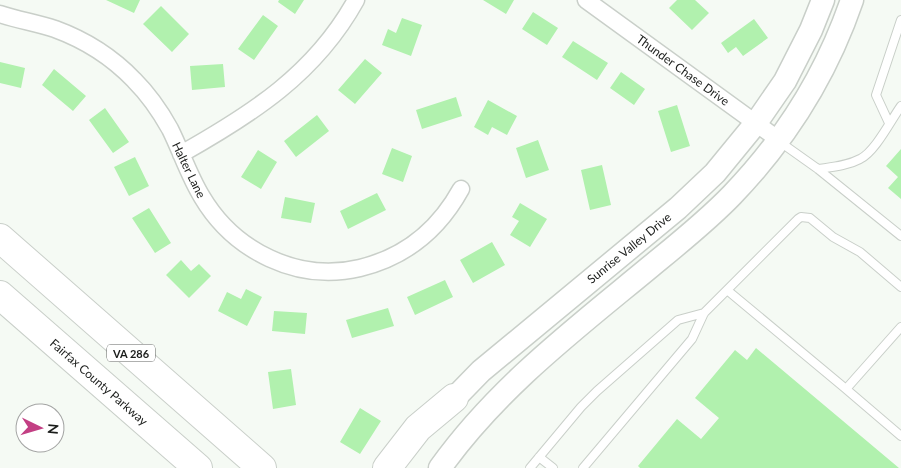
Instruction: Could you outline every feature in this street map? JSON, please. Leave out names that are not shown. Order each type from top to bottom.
[{"type":"highway","name":"VA 286","points":[[0,238],[262,468]]},
{"type":"highway","name":"Fairfax County Parkway","points":[[0,295],[198,468]]},
{"type":"highway","points":[[387,468],[418,428],[454,398]]},
{"type":"main road","name":"Sunrise Valley Drive","points":[[400,468],[428,427],[481,371],[685,202],[715,173],[774,98],[798,58],[823,0]]},
{"type":"main road","points":[[440,468],[474,424],[509,388],[716,210],[749,176],[779,140],[808,94],[826,62],[852,0]]},
{"type":"street","points":[[181,154],[232,126],[262,105],[289,82],[315,57],[333,35],[356,0]]},
{"type":"street","name":"Thunder Chase Drive","points":[[586,0],[779,140]]},
{"type":"street","name":"Halter Lane","points":[[0,14],[54,29],[76,38],[117,64],[135,80],[169,128],[201,197],[215,217],[229,232],[256,252],[275,261],[294,268],[331,272],[352,270],[394,257],[417,243],[439,223],[452,207],[461,189]]},
{"type":"lane","points":[[889,123],[876,95],[901,20]]},
{"type":"lane","points":[[818,169],[839,166],[861,159],[875,145],[901,106]]},
{"type":"lane","points":[[779,140],[901,236]]},
{"type":"lane","points":[[584,468],[692,339],[704,313],[798,219],[810,218],[833,238],[860,252],[901,287]]},
{"type":"lane","points":[[727,290],[901,436]]},
{"type":"lane","points":[[530,468],[592,396],[678,320],[704,313]]},
{"type":"lane","points":[[846,389],[901,327]]},
{"type":"lane","points":[[539,457],[552,468]]},
{"type":"building","points":[[106,0],[140,0],[134,13]]},
{"type":"building","points":[[279,0],[304,0],[295,14],[278,2]]},
{"type":"building","points":[[483,0],[514,0],[506,14]]},
{"type":"building","points":[[677,0],[695,0],[709,13],[692,30],[669,8]]},
{"type":"building","points":[[161,6],[189,34],[172,52],[143,24]]},
{"type":"building","points":[[533,12],[558,28],[547,45],[522,29]]},
{"type":"building","points":[[263,15],[278,26],[254,60],[238,49]]},
{"type":"building","points":[[402,18],[422,25],[411,56],[382,45],[388,29],[396,33]]},
{"type":"building","points":[[754,19],[768,38],[743,56],[736,47],[728,53],[721,43]]},
{"type":"building","points":[[573,41],[608,63],[597,80],[562,57]]},
{"type":"building","points":[[365,59],[382,73],[355,104],[338,90]]},
{"type":"building","points":[[0,62],[25,68],[21,88],[0,83]]},
{"type":"building","points":[[223,64],[225,87],[192,90],[190,66]]},
{"type":"building","points":[[54,69],[86,96],[73,111],[42,85]]},
{"type":"building","points":[[621,72],[645,89],[634,105],[610,88]]},
{"type":"building","points":[[456,97],[462,116],[422,129],[416,110]]},
{"type":"building","points":[[488,100],[517,116],[507,135],[492,127],[488,135],[474,127]]},
{"type":"building","points":[[677,105],[690,146],[671,152],[658,111]]},
{"type":"building","points":[[105,108],[129,142],[113,153],[89,120]]},
{"type":"building","points":[[317,115],[329,131],[296,157],[284,141]]},
{"type":"building","points":[[538,140],[549,170],[526,178],[516,148]]},
{"type":"building","points":[[392,148],[412,156],[403,182],[382,174]]},
{"type":"building","points":[[901,149],[901,199],[888,188],[898,177],[886,166]]},
{"type":"building","points":[[258,150],[277,162],[261,189],[241,177]]},
{"type":"building","points":[[135,157],[149,186],[129,196],[114,167]]},
{"type":"building","points":[[602,165],[611,205],[590,210],[581,170]]},
{"type":"building","points":[[377,193],[386,210],[348,229],[340,211]]},
{"type":"building","points":[[285,197],[315,203],[311,223],[281,218]]},
{"type":"building","points":[[520,203],[547,219],[530,247],[510,235],[519,221],[512,217]]},
{"type":"building","points":[[149,208],[171,243],[155,253],[132,218]]},
{"type":"building","points":[[492,242],[505,265],[473,283],[460,260]]},
{"type":"building","points":[[181,260],[191,271],[199,264],[211,276],[189,298],[166,275]]},
{"type":"building","points":[[445,280],[453,297],[415,315],[407,297]]},
{"type":"building","points":[[246,289],[262,297],[247,326],[218,311],[227,292],[241,299]]},
{"type":"building","points":[[388,308],[394,326],[352,338],[346,320]]},
{"type":"building","points":[[274,311],[307,313],[305,334],[272,331]]},
{"type":"building","points":[[756,348],[899,468],[640,468],[638,466],[677,419],[701,439],[719,418],[695,398],[735,350],[747,360]]},
{"type":"building","points":[[291,369],[296,405],[273,409],[268,372]]},
{"type":"building","points":[[360,408],[381,421],[360,454],[340,442]]}]
